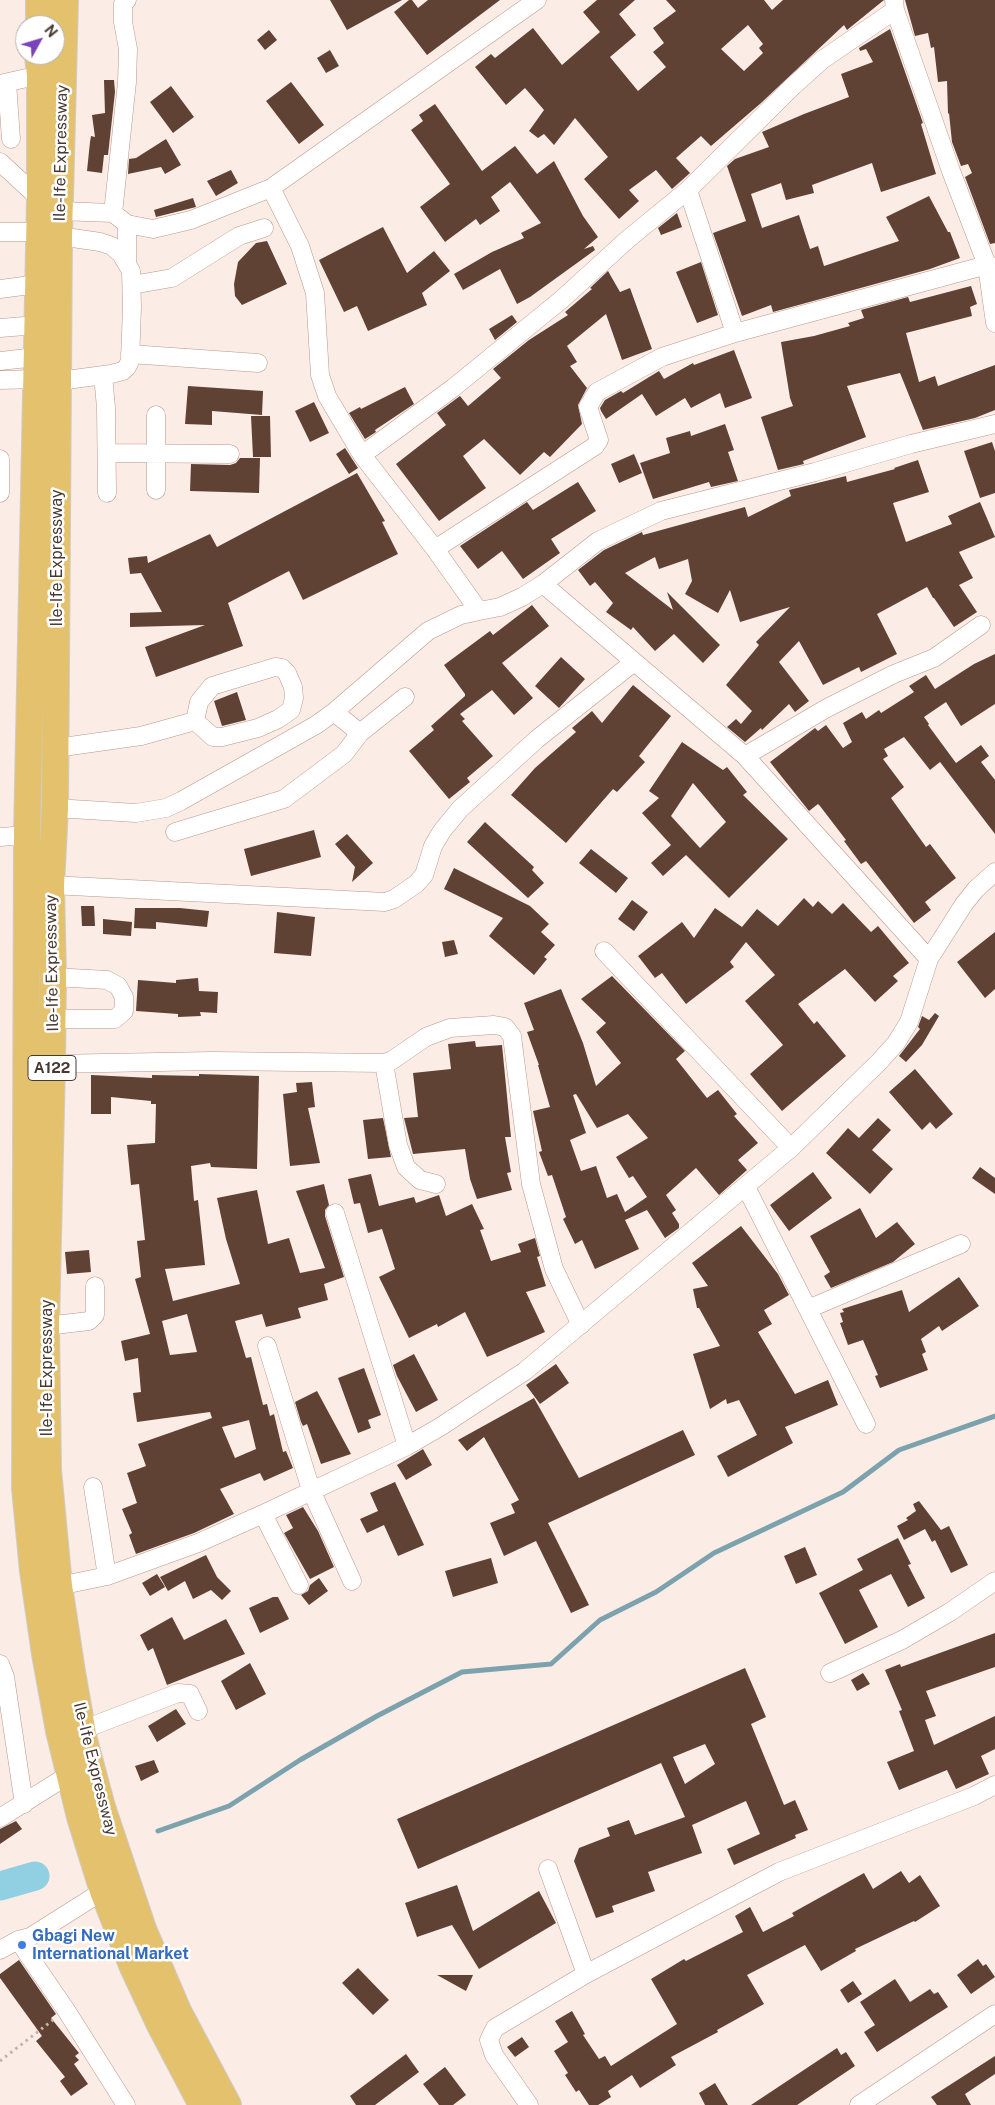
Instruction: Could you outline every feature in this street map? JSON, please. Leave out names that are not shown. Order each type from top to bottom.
[{"type":"highway","points":[[39,0],[39,15]]},
{"type":"highway","name":"Ile-Ife Expressway","points":[[64,0],[49,219],[27,835],[25,1488],[33,1571],[59,1731],[103,1891],[136,1974],[202,2105]]},
{"type":"highway","name":"Ile-Ife Expressway","points":[[39,65],[40,139],[49,219],[38,284],[37,326],[43,372],[56,748],[51,885],[53,1019],[46,1326],[48,1470],[59,1586],[82,1730],[102,1807],[143,1929],[178,2011],[228,2105]]},
{"type":"street","points":[[113,213],[127,82],[128,49],[123,22],[124,4],[127,0]]},
{"type":"street","points":[[0,232],[49,219],[113,213],[127,224],[153,229],[191,220],[272,188],[537,0]]},
{"type":"street","points":[[362,455],[453,388],[561,300],[628,238],[688,190],[792,87],[822,60],[894,5],[951,170],[991,266],[995,323]]},
{"type":"street","points":[[39,65],[5,80],[5,139],[40,139]]},
{"type":"street","points":[[0,162],[49,219],[112,246],[127,262],[131,271],[132,284],[130,361],[123,371],[103,375],[43,372],[0,361]]},
{"type":"street","points":[[272,188],[300,246],[315,293],[320,375],[327,396],[362,455],[436,549],[479,611]]},
{"type":"street","points":[[688,190],[735,333]]},
{"type":"street","points":[[127,224],[127,262]]},
{"type":"street","points":[[132,284],[172,278],[239,236],[264,228]]},
{"type":"street","points":[[436,549],[595,446],[599,440],[588,407],[597,392],[662,357],[735,333],[991,266]]},
{"type":"street","points":[[0,289],[38,284]]},
{"type":"street","points":[[0,328],[37,326]]},
{"type":"street","points":[[130,354],[258,363]]},
{"type":"street","points":[[0,380],[43,372]]},
{"type":"street","points":[[103,375],[106,408],[107,493]]},
{"type":"street","points":[[156,415],[156,490]]},
{"type":"street","points":[[55,808],[136,813],[166,808],[181,801],[300,735],[334,712],[428,631],[460,615],[500,607],[522,597],[544,584],[598,540],[661,511],[816,472],[911,444],[995,424]]},
{"type":"street","points":[[107,453],[230,454]]},
{"type":"street","points":[[0,459],[0,493]]},
{"type":"street","points":[[544,584],[745,756],[929,959]]},
{"type":"street","points":[[745,756],[827,708],[894,674],[934,658],[982,625]]},
{"type":"street","points":[[51,885],[384,902],[394,899],[416,884],[424,875],[433,846],[460,809],[537,739],[634,662]]},
{"type":"street","points":[[275,667],[282,668],[287,673],[293,687],[294,698],[291,710],[278,719],[237,735],[214,737],[195,721],[199,702],[212,686],[275,667]]},
{"type":"street","points":[[175,832],[284,799],[344,754],[360,733],[405,697]]},
{"type":"street","points":[[334,712],[360,733]]},
{"type":"street","points":[[56,748],[140,736],[195,721]]},
{"type":"street","points":[[0,837],[27,835]]},
{"type":"street","points":[[59,1586],[107,1576],[198,1543],[263,1514],[407,1446],[525,1372],[791,1148],[880,1061],[896,1043],[910,1022],[929,959],[964,904],[976,889],[995,872]]},
{"type":"street","points":[[604,951],[791,1148]]},
{"type":"street","points":[[53,978],[108,980],[118,986],[124,996],[124,1011],[114,1018],[53,1019]]},
{"type":"street","points":[[52,1064],[212,1061],[384,1062],[391,1061],[426,1037],[450,1028],[494,1025],[505,1027],[512,1036],[531,1184],[554,1269],[581,1325]]},
{"type":"street","points":[[384,1062],[398,1145],[406,1167],[420,1180],[436,1184]]},
{"type":"street","points":[[746,1187],[866,1424]]},
{"type":"street","points":[[336,1213],[407,1446]]},
{"type":"street","points":[[808,1309],[962,1244]]},
{"type":"street","points":[[46,1326],[89,1321],[95,1315],[95,1286]]},
{"type":"street","points":[[267,1346],[311,1490],[352,1581]]},
{"type":"street","points":[[93,1487],[107,1576]]},
{"type":"street","points":[[263,1514],[298,1585]]},
{"type":"street","points":[[830,1674],[902,1640],[950,1612],[995,1581]]},
{"type":"street","points":[[0,1664],[5,1677],[24,1804]]},
{"type":"street","points":[[82,1730],[178,1693],[190,1694],[198,1712]]},
{"type":"street","points":[[0,1818],[70,1774]]},
{"type":"street","points":[[529,2105],[494,2055],[489,2040],[495,2028],[586,1974],[779,1872],[965,1799],[995,1785]]},
{"type":"street","points":[[548,1869],[586,1974]]},
{"type":"street","points":[[0,1950],[18,1940],[30,1937],[103,1891]]},
{"type":"street","points":[[18,1940],[66,2010],[126,2105]]},
{"type":"street","points":[[859,2105],[995,2014]]},
{"type":"path","points":[[0,2060],[66,2010]]},
{"type":"building","points":[[330,0],[402,0],[347,30]]},
{"type":"building","points":[[409,0],[412,0],[418,8],[428,0],[500,0],[427,55],[394,12]]},
{"type":"building","points":[[597,0],[635,0],[619,14],[636,35],[610,57],[638,91],[666,67],[653,52],[664,43],[653,28],[676,11],[666,0],[764,0],[772,10],[783,0],[884,0],[847,30],[844,25],[761,103],[711,146],[701,136],[676,158],[690,173],[672,189],[656,170],[629,190],[639,201],[619,219],[584,179],[608,157],[575,118],[554,145],[544,134],[538,138],[529,131],[544,110],[525,88],[506,105],[475,67],[491,54],[495,58],[533,28],[562,65],[600,32],[583,12]],"holes":[[[748,25],[763,44],[759,48],[763,53],[744,71],[721,49]]]},
{"type":"building","points":[[905,0],[995,0],[995,243],[990,244],[965,177],[972,173],[968,164],[961,166],[952,142],[948,114],[947,81],[938,82],[934,47],[931,48],[928,33],[915,36]]},
{"type":"building","points":[[890,29],[923,123],[921,124],[936,174],[881,192],[872,163],[812,185],[814,193],[786,200],[781,183],[751,194],[762,228],[799,215],[810,249],[818,246],[824,266],[899,241],[886,217],[929,196],[948,232],[950,232],[960,258],[930,269],[773,312],[771,305],[742,316],[713,233],[746,221],[727,166],[735,159],[769,147],[762,132],[849,97],[841,74],[873,62],[866,49],[860,51],[859,48]]},
{"type":"building","points":[[269,30],[277,40],[265,50],[257,40]]},
{"type":"building","points":[[330,50],[339,66],[326,73],[317,58]]},
{"type":"building","points":[[104,80],[114,80],[115,92],[108,155],[104,155],[102,173],[87,171],[91,136],[95,137],[92,115],[105,113]]},
{"type":"building","points":[[291,82],[324,125],[299,144],[266,101]]},
{"type":"building","points":[[171,86],[194,117],[173,133],[150,102]]},
{"type":"building","points":[[435,104],[482,171],[515,146],[537,174],[554,161],[583,216],[598,237],[584,249],[593,246],[595,250],[530,297],[517,304],[500,269],[463,290],[454,274],[492,252],[524,238],[521,233],[541,223],[510,182],[491,197],[500,211],[480,225],[476,219],[445,242],[420,207],[450,184],[411,130],[423,121],[419,115]]},
{"type":"building","points":[[166,139],[181,165],[165,174],[161,167],[128,174],[129,159],[136,158]]},
{"type":"building","points":[[231,170],[238,183],[216,196],[207,181]]},
{"type":"building","points":[[193,198],[196,207],[156,217],[154,210]]},
{"type":"building","points":[[677,213],[682,227],[661,235],[658,228]]},
{"type":"building","points":[[383,227],[407,273],[434,251],[450,271],[422,293],[427,305],[368,331],[357,306],[344,312],[319,260]]},
{"type":"building","points":[[267,241],[287,284],[242,305],[235,296],[234,284],[238,262],[256,243]]},
{"type":"building","points":[[701,262],[718,315],[697,323],[676,272]]},
{"type":"building","points":[[608,271],[620,292],[630,288],[652,349],[622,360],[606,314],[567,346],[577,362],[570,366],[587,388],[578,405],[582,424],[550,457],[544,452],[520,475],[484,439],[463,456],[486,488],[439,521],[396,464],[446,425],[437,413],[460,396],[468,406],[501,378],[493,369],[529,340],[568,315],[565,312],[592,289],[590,288]]},
{"type":"building","points":[[971,286],[977,304],[970,307],[972,316],[906,333],[919,382],[935,376],[938,386],[995,365],[995,410],[975,418],[923,430],[900,373],[847,386],[866,437],[803,461],[804,464],[778,470],[761,417],[793,406],[781,342],[814,336],[850,326],[848,323],[864,318],[861,310],[908,297],[910,302]]},
{"type":"building","points":[[512,315],[517,322],[495,340],[489,329]]},
{"type":"building","points":[[734,350],[752,398],[725,408],[720,393],[691,408],[685,398],[656,416],[642,394],[606,419],[601,411],[600,408],[605,400],[621,391],[623,393],[659,371],[664,379],[693,363],[694,365]]},
{"type":"building","points":[[188,386],[263,391],[262,415],[212,411],[212,425],[185,424]]},
{"type":"building","points":[[405,387],[414,404],[375,430],[376,432],[365,439],[349,413]]},
{"type":"building","points":[[314,402],[329,433],[310,442],[295,411]]},
{"type":"building","points":[[251,416],[270,416],[271,457],[253,457]]},
{"type":"building","points":[[725,424],[734,450],[728,452],[738,481],[711,487],[709,482],[653,499],[640,463],[670,453],[666,438],[690,431],[691,436]]},
{"type":"building","points":[[992,442],[995,451],[995,493],[980,498],[964,451]]},
{"type":"building","points":[[345,448],[358,468],[349,474],[336,454]]},
{"type":"building","points":[[634,454],[642,473],[619,483],[611,464]]},
{"type":"building","points":[[240,458],[260,458],[259,493],[190,491],[191,464],[230,465],[236,463]]},
{"type":"building","points":[[918,460],[929,492],[893,503],[906,542],[952,524],[948,516],[980,502],[995,537],[959,552],[973,578],[959,585],[977,612],[954,627],[927,587],[877,614],[897,654],[861,672],[859,667],[823,685],[799,641],[779,662],[809,701],[795,712],[789,704],[762,730],[761,728],[745,742],[727,727],[736,719],[741,724],[752,711],[726,685],[759,645],[756,642],[790,607],[740,622],[730,590],[718,613],[685,594],[692,581],[688,559],[659,569],[655,557],[625,573],[673,610],[667,592],[720,645],[703,663],[674,634],[655,651],[633,627],[631,630],[606,612],[613,603],[595,582],[590,586],[578,570],[604,550],[642,532],[643,535],[745,507],[748,517],[791,496],[789,490],[846,476],[847,482],[895,469]]},
{"type":"building","points":[[357,473],[385,521],[382,522],[398,554],[303,600],[289,571],[228,603],[243,646],[156,677],[145,647],[205,625],[130,627],[130,613],[162,612],[141,573],[130,574],[128,558],[147,556],[148,563],[210,534],[217,547]]},
{"type":"building","points":[[578,482],[596,511],[551,539],[560,553],[523,579],[502,551],[478,569],[460,546],[527,502],[533,510]]},
{"type":"building","points":[[532,605],[549,626],[502,663],[533,698],[514,715],[492,690],[460,714],[465,719],[462,721],[493,756],[467,778],[470,782],[449,799],[409,751],[434,730],[431,726],[465,696],[444,665],[490,631],[493,635]]},
{"type":"building","points":[[995,654],[995,704],[961,726],[946,702],[924,717],[956,763],[981,745],[989,756],[981,762],[995,780],[995,834],[940,762],[930,770],[904,737],[884,749],[888,756],[883,759],[904,787],[891,798],[926,847],[930,844],[956,878],[925,902],[931,910],[914,923],[866,861],[861,864],[844,841],[846,840],[820,806],[818,804],[809,811],[770,762],[815,728],[818,731],[826,725],[843,748],[852,742],[843,723],[862,712],[866,719],[879,710],[881,713],[914,692],[909,686],[926,675],[935,689],[974,664]]},
{"type":"building","points":[[561,657],[585,679],[559,708],[535,686]]},
{"type":"building","points":[[633,685],[671,716],[639,756],[645,762],[617,792],[613,789],[566,843],[511,795],[535,768],[576,732],[572,728],[592,711],[602,723]]},
{"type":"building","points":[[237,692],[246,720],[222,726],[214,701]]},
{"type":"building","points":[[682,742],[723,770],[727,767],[747,792],[743,795],[788,839],[729,898],[686,855],[663,876],[651,863],[671,845],[642,813],[659,798],[649,791]],"holes":[[[693,783],[726,822],[700,848],[671,816]]]},
{"type":"building","points":[[485,822],[534,867],[532,870],[544,883],[528,898],[467,842]]},
{"type":"building","points":[[314,830],[321,857],[251,876],[244,849]]},
{"type":"building","points":[[347,834],[373,863],[352,882],[355,867],[335,844]]},
{"type":"building","points":[[591,849],[628,878],[616,893],[579,863]]},
{"type":"building","points":[[454,868],[530,906],[549,924],[541,932],[555,945],[544,957],[547,959],[534,975],[489,936],[503,918],[444,889]]},
{"type":"building","points":[[804,898],[813,907],[818,901],[832,914],[843,903],[871,932],[878,926],[909,963],[893,976],[898,981],[875,1002],[845,969],[798,1004],[814,1024],[817,1021],[846,1056],[782,1111],[750,1074],[783,1045],[745,1001],[775,975],[746,942],[730,962],[734,967],[686,1004],[662,973],[655,978],[638,956],[682,922],[694,938],[715,908],[742,927],[757,909],[778,926]]},
{"type":"building","points":[[632,900],[648,912],[634,931],[618,919]]},
{"type":"building","points":[[81,906],[94,906],[95,926],[82,926]]},
{"type":"building","points":[[135,908],[180,908],[209,911],[207,927],[156,922],[156,929],[134,928]]},
{"type":"building","points":[[277,912],[315,917],[311,956],[274,953]]},
{"type":"building","points":[[103,919],[132,922],[131,936],[103,934]]},
{"type":"building","points":[[995,932],[995,989],[985,998],[957,962]]},
{"type":"building","points":[[454,940],[458,954],[445,957],[442,942]]},
{"type":"building","points":[[612,976],[685,1051],[676,1059],[707,1098],[718,1090],[737,1114],[734,1116],[758,1143],[738,1160],[747,1170],[719,1195],[696,1168],[666,1195],[676,1210],[672,1213],[679,1224],[679,1228],[665,1238],[647,1210],[625,1220],[639,1249],[595,1269],[582,1240],[575,1244],[563,1219],[566,1217],[552,1175],[548,1176],[539,1152],[542,1151],[533,1111],[550,1107],[539,1065],[527,1032],[534,1030],[524,1003],[561,989],[583,1043],[596,1086],[621,1063],[596,1032],[606,1023],[581,999]],"holes":[[[576,1094],[597,1128],[628,1114],[648,1138],[616,1157],[629,1178],[633,1176],[647,1197],[625,1212],[617,1194],[607,1198],[596,1166],[581,1171],[570,1140],[586,1133],[573,1095]]]},
{"type":"building","points":[[198,978],[199,991],[218,992],[217,1013],[200,1012],[201,1016],[178,1017],[178,1014],[136,1011],[138,980],[176,983],[176,980]]},
{"type":"building","points":[[935,1013],[939,1016],[922,1045],[906,1062],[899,1056],[920,1029],[918,1027],[922,1016],[929,1020]]},
{"type":"building","points":[[475,1041],[476,1047],[502,1045],[511,1137],[505,1137],[511,1172],[507,1173],[512,1190],[477,1199],[470,1179],[465,1149],[413,1154],[404,1118],[418,1117],[413,1073],[451,1069],[448,1044]]},
{"type":"building","points":[[915,1069],[953,1114],[936,1129],[930,1122],[922,1130],[889,1092]]},
{"type":"building","points":[[199,1074],[259,1076],[257,1169],[211,1167],[210,1163],[191,1166],[194,1201],[198,1200],[205,1265],[165,1269],[173,1301],[240,1284],[226,1239],[217,1198],[257,1190],[268,1244],[289,1238],[300,1273],[325,1268],[296,1191],[324,1184],[329,1205],[325,1210],[325,1216],[344,1277],[324,1284],[328,1300],[298,1308],[301,1318],[266,1327],[262,1314],[235,1321],[246,1358],[251,1357],[263,1405],[267,1404],[270,1416],[274,1414],[283,1452],[286,1451],[293,1468],[264,1481],[260,1473],[220,1489],[234,1514],[194,1533],[136,1554],[129,1535],[132,1533],[122,1509],[137,1503],[127,1473],[146,1466],[138,1444],[212,1418],[210,1412],[137,1422],[133,1393],[141,1392],[138,1358],[125,1361],[121,1341],[150,1334],[135,1279],[141,1277],[137,1241],[145,1240],[139,1184],[131,1185],[127,1145],[155,1143],[156,1104],[151,1104],[151,1101],[111,1097],[111,1114],[91,1114],[91,1075],[152,1078],[152,1075],[199,1076]],"holes":[[[187,1314],[197,1352],[170,1355],[162,1321]],[[249,1420],[256,1449],[235,1458],[222,1427]]]},
{"type":"building","points":[[312,1082],[315,1107],[308,1108],[320,1163],[290,1166],[283,1094],[297,1092],[296,1083]]},
{"type":"building","points":[[383,1118],[391,1157],[368,1159],[363,1120]]},
{"type":"building","points":[[878,1118],[891,1130],[872,1150],[893,1169],[870,1194],[826,1153],[848,1128],[859,1138]]},
{"type":"building","points":[[980,1167],[995,1178],[995,1194],[972,1178]]},
{"type":"building","points":[[813,1172],[832,1198],[789,1231],[770,1205]]},
{"type":"building","points":[[371,1174],[379,1206],[414,1197],[416,1203],[439,1195],[446,1216],[472,1204],[484,1229],[480,1230],[491,1261],[521,1252],[518,1244],[535,1238],[540,1256],[537,1257],[546,1286],[526,1292],[545,1332],[487,1357],[465,1312],[438,1327],[437,1324],[409,1338],[379,1277],[395,1269],[382,1229],[368,1233],[360,1203],[354,1204],[348,1179]]},
{"type":"building","points":[[860,1208],[876,1238],[897,1222],[915,1244],[893,1262],[831,1288],[824,1276],[830,1272],[810,1236]]},
{"type":"building","points":[[741,1226],[778,1274],[789,1295],[764,1310],[772,1324],[758,1332],[795,1394],[828,1380],[838,1405],[785,1427],[793,1443],[728,1477],[717,1456],[757,1435],[739,1400],[727,1404],[726,1399],[710,1409],[693,1354],[720,1346],[699,1308],[697,1308],[693,1289],[708,1286],[692,1263]]},
{"type":"building","points":[[89,1250],[91,1272],[67,1274],[65,1252]]},
{"type":"building","points":[[959,1277],[979,1306],[942,1331],[939,1326],[921,1339],[926,1352],[922,1354],[928,1370],[880,1388],[875,1376],[878,1375],[863,1340],[848,1345],[840,1323],[843,1322],[840,1313],[844,1312],[842,1309],[902,1290],[909,1312]]},
{"type":"building","points":[[414,1354],[438,1400],[416,1412],[393,1365]]},
{"type":"building","points":[[556,1364],[569,1383],[540,1404],[526,1385]]},
{"type":"building","points":[[364,1368],[381,1415],[368,1420],[371,1428],[358,1433],[338,1378]]},
{"type":"building","points":[[317,1391],[351,1454],[321,1464],[307,1424],[303,1426],[295,1402]]},
{"type":"building","points":[[534,1398],[579,1478],[683,1430],[695,1455],[548,1523],[589,1605],[571,1613],[536,1541],[504,1556],[490,1523],[515,1513],[511,1504],[519,1500],[484,1437],[467,1451],[458,1440]]},
{"type":"building","points":[[423,1449],[432,1465],[406,1480],[397,1465]]},
{"type":"building","points":[[395,1482],[424,1545],[398,1556],[384,1525],[367,1533],[360,1519],[378,1511],[370,1493]]},
{"type":"building","points":[[919,1501],[941,1530],[949,1526],[968,1565],[951,1573],[935,1540],[932,1542],[925,1529],[904,1540],[897,1526],[908,1520],[906,1518],[916,1511],[913,1504]]},
{"type":"building","points":[[303,1507],[318,1531],[334,1567],[310,1579],[284,1533],[293,1528],[286,1515]]},
{"type":"building","points":[[898,1538],[911,1564],[908,1565],[925,1598],[908,1607],[891,1574],[859,1590],[878,1627],[845,1644],[819,1593],[863,1570],[857,1559]]},
{"type":"building","points":[[805,1547],[817,1575],[796,1584],[784,1556]]},
{"type":"building","points":[[206,1555],[217,1577],[231,1591],[222,1600],[211,1590],[193,1599],[185,1581],[168,1591],[160,1577]]},
{"type":"building","points":[[491,1558],[498,1583],[453,1597],[445,1571]]},
{"type":"building","points":[[157,1574],[165,1587],[150,1596],[142,1583]]},
{"type":"building","points":[[319,1578],[328,1591],[309,1605],[301,1595],[308,1591],[310,1585]]},
{"type":"building","points":[[273,1597],[278,1597],[289,1619],[260,1633],[249,1608]]},
{"type":"building","points":[[172,1617],[184,1640],[226,1619],[245,1654],[167,1685],[153,1648],[148,1651],[140,1635]]},
{"type":"building","points":[[995,1633],[995,1667],[926,1691],[936,1716],[925,1720],[934,1745],[995,1716],[995,1749],[981,1756],[989,1774],[956,1789],[947,1770],[899,1790],[887,1762],[914,1751],[899,1711],[902,1710],[885,1670],[900,1664],[901,1667]]},
{"type":"building","points":[[250,1663],[266,1694],[236,1710],[221,1681]]},
{"type":"building","points":[[745,1668],[766,1717],[751,1724],[784,1805],[795,1800],[808,1830],[795,1835],[796,1838],[734,1865],[727,1849],[760,1834],[746,1801],[692,1825],[702,1853],[648,1872],[655,1891],[612,1906],[614,1912],[596,1918],[574,1861],[579,1848],[610,1836],[607,1828],[629,1820],[635,1835],[685,1817],[661,1763],[418,1869],[397,1819]],"holes":[[[705,1744],[715,1764],[685,1784],[673,1757]]]},
{"type":"building","points":[[863,1673],[870,1684],[857,1691],[851,1680]]},
{"type":"building","points":[[176,1709],[186,1724],[157,1742],[148,1726]]},
{"type":"building","points":[[154,1760],[159,1772],[141,1781],[135,1766]]},
{"type":"building","points":[[16,1821],[22,1829],[0,1844],[0,1829]]},
{"type":"building","points":[[901,1871],[909,1883],[920,1875],[940,1906],[915,1922],[855,1949],[856,1951],[821,1971],[805,1945],[747,1975],[764,2004],[717,2030],[718,2032],[671,2057],[676,2065],[640,2088],[632,2075],[608,2091],[611,2097],[598,2105],[589,2105],[579,2090],[576,2092],[565,2075],[568,2073],[554,2051],[568,2042],[555,2021],[572,2011],[585,2034],[583,2035],[599,2059],[605,2056],[611,2066],[677,2024],[651,1979],[684,1959],[686,1961],[743,1932],[735,1916],[750,1907],[763,1932],[794,1916],[792,1913],[864,1873],[873,1889]]},
{"type":"building","points":[[457,1885],[473,1931],[539,1891],[556,1923],[479,1969],[452,1925],[417,1937],[405,1903]]},
{"type":"building","points":[[978,1959],[983,1966],[986,1964],[995,1977],[971,1994],[957,1975]]},
{"type":"building","points":[[19,1960],[56,2014],[51,2018],[79,2053],[75,2056],[79,2060],[74,2064],[88,2084],[71,2096],[60,2081],[65,2077],[36,2041],[42,2036],[0,1978],[0,1974]]},
{"type":"building","points":[[358,1968],[389,2000],[373,2015],[342,1983]]},
{"type":"building","points":[[437,1975],[473,1975],[466,1991]]},
{"type":"building","points":[[895,1979],[910,2002],[930,1989],[934,1994],[938,1992],[948,2007],[877,2052],[864,2032],[875,2025],[860,2002]]},
{"type":"building","points":[[853,1981],[862,1994],[848,2003],[840,1990]]},
{"type":"building","points":[[522,2037],[529,2047],[515,2057],[507,2047]]},
{"type":"building","points":[[837,2048],[841,2055],[846,2052],[855,2066],[797,2105],[751,2105]]},
{"type":"building","points":[[406,2054],[419,2072],[375,2105],[356,2105],[350,2096]]},
{"type":"building","points":[[995,2056],[995,2074],[965,2094],[971,2105],[937,2105],[931,2097]]},
{"type":"building","points":[[445,2067],[466,2095],[453,2105],[439,2105],[423,2084]]},
{"type":"building","points":[[715,2083],[728,2105],[705,2105],[699,2093]]},
{"type":"waterway","points":[[158,1831],[229,1806],[300,1760],[377,1716],[462,1672],[551,1664],[600,1620],[656,1592],[714,1553],[843,1492],[899,1450],[995,1416]]},
{"type":"waterway","points":[[0,1886],[35,1876]]},
{"type":"place","name":"Gbagi New International Market","points":[[22,1945]]}]
